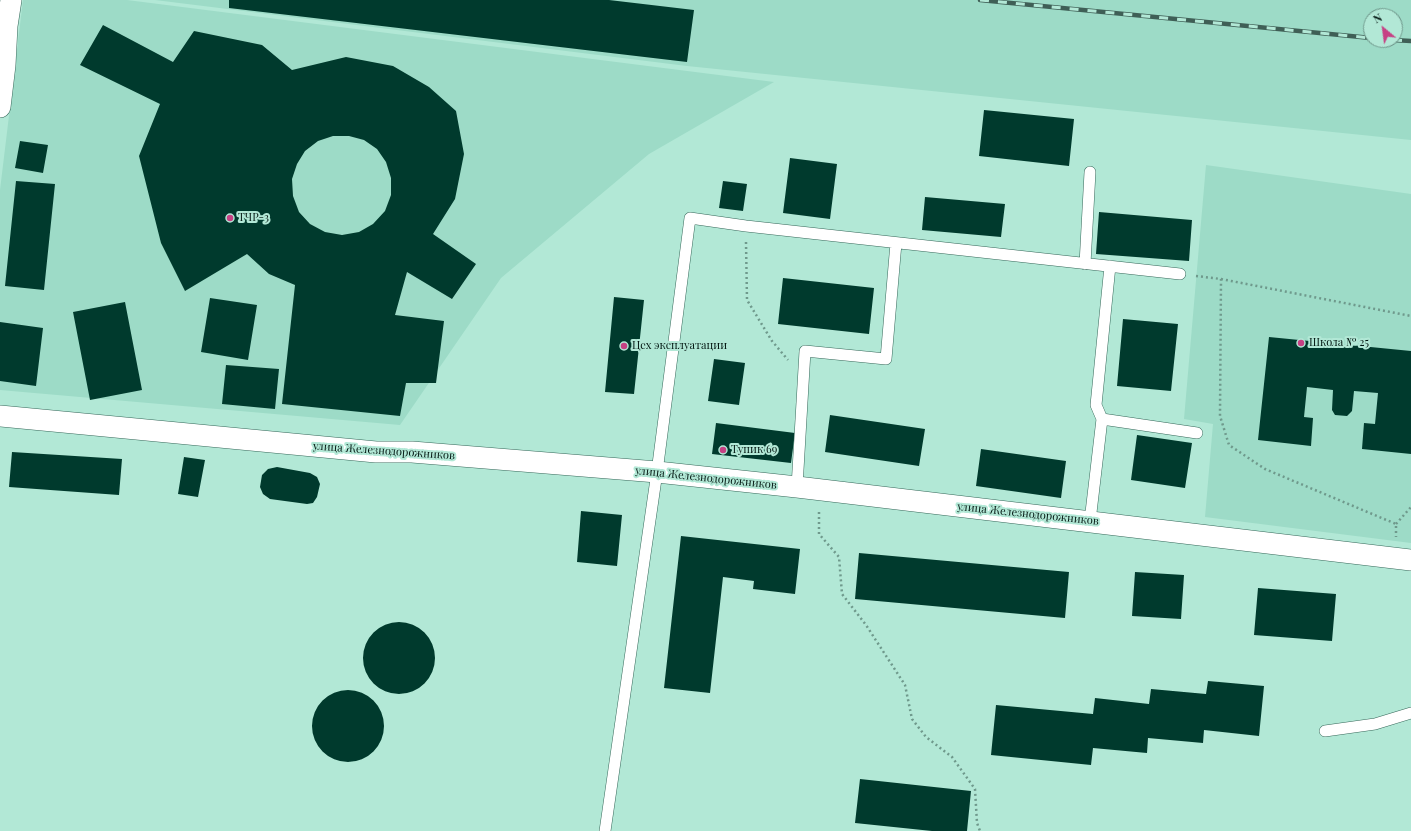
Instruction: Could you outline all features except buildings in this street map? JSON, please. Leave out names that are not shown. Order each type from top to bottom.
[{"type":"street","points":[[0,107],[5,66],[7,26],[11,0]]},
{"type":"street","name":"улица Железнодорожников","points":[[0,416],[376,452],[412,452],[657,472],[1090,521],[1402,559]]},
{"type":"lane","points":[[1085,264],[1090,172]]},
{"type":"lane","points":[[605,831],[657,472],[690,218],[746,226],[1180,274]]},
{"type":"lane","points":[[798,487],[805,351],[886,359],[896,243]]},
{"type":"lane","points":[[1090,521],[1102,419],[1096,405],[1110,266]]},
{"type":"lane","points":[[1102,419],[1197,433]]},
{"type":"lane","points":[[1325,731],[1375,724],[1411,713]]},
{"type":"path","points":[[746,226],[746,300],[772,341],[804,379]]},
{"type":"path","points":[[1180,274],[1221,279],[1411,316]]},
{"type":"path","points":[[1221,279],[1220,416],[1230,445],[1265,469],[1396,524]]},
{"type":"path","points":[[818,490],[819,534],[840,558],[842,594],[866,625],[905,685],[912,719],[926,737],[952,757],[976,789],[977,823],[980,831]]},
{"type":"path","points":[[1396,524],[1411,507]]},
{"type":"path","points":[[1396,524],[1402,559]]},
{"type":"shaded area","points":[[23,0],[127,0],[774,82],[649,154],[501,278],[400,425],[0,390],[0,190]]},
{"type":"shaded area","points":[[155,0],[1411,0],[1411,140],[687,66]]},
{"type":"shaded area","name":"Школа № 25","points":[[1206,165],[1411,194],[1411,543],[1205,517],[1213,424],[1184,419]]},
{"type":"railway","points":[[980,0],[1363,37]]},
{"type":"railway","points":[[1403,41],[1411,41]]},
{"type":"place","name":"ТЧР-3","points":[[230,218]]},
{"type":"place","name":"Школа № 25","points":[[1301,343]]},
{"type":"place","name":"Цех эксплуатации","points":[[624,346]]},
{"type":"place","name":"Тупик 69","points":[[723,450]]}]
